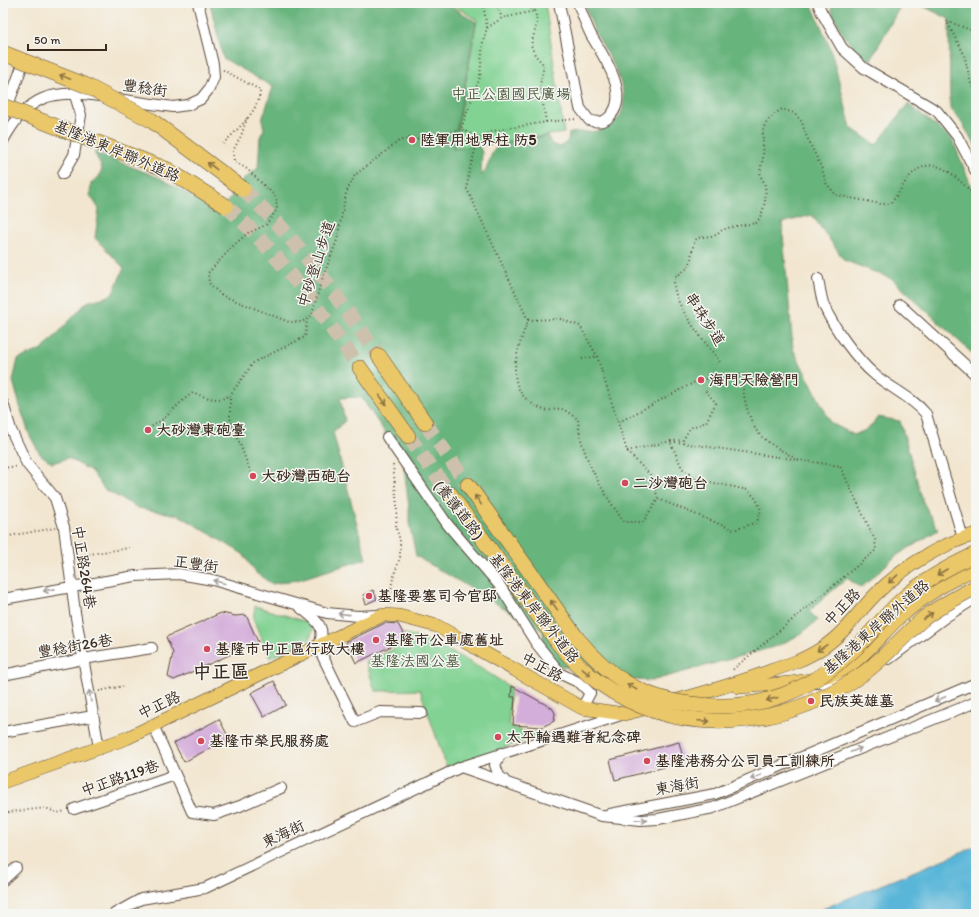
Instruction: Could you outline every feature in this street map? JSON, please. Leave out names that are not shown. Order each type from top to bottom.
[{"type":"highway","name":"基隆港東岸聯外道路","points":[[3,53],[85,85],[151,120],[243,189]]},
{"type":"highway","name":"基隆港東岸聯外道路","points":[[5,107],[168,170],[226,206]]},
{"type":"highway","points":[[379,356],[426,423]]},
{"type":"highway","points":[[360,368],[408,436]]},
{"type":"highway","name":"基隆港東岸聯外道路","points":[[468,486],[576,637],[590,653],[615,676],[635,689],[658,698],[706,706],[727,707],[759,703],[783,696],[828,671],[860,643],[903,598],[923,583],[976,554]]},
{"type":"highway","name":"基隆港東岸聯外道路","points":[[450,494],[559,644],[581,668],[599,682],[627,699],[651,710],[675,718],[702,721],[736,721],[788,711],[820,700],[862,674],[925,618],[976,587]]},
{"type":"main road","name":"中正路","points":[[3,782],[127,738],[386,615],[399,616],[437,626],[582,708],[624,714],[722,688],[799,661],[823,648],[852,623],[876,595],[907,567],[970,536]]},
{"type":"main road","name":"中正路","points":[[722,688],[778,684],[836,674],[848,667],[899,618],[924,598],[976,569]]},
{"type":"street","name":"豐稔街","points":[[3,141],[10,128],[24,111],[35,102],[62,93],[74,92],[173,107],[188,105],[201,99],[209,89],[214,77],[213,64],[198,3]]},
{"type":"street","points":[[558,3],[576,97],[585,118],[599,122],[609,117],[613,112],[618,96],[613,77],[578,3]]},
{"type":"street","points":[[818,3],[828,26],[842,48],[864,68],[937,111],[957,136],[976,172]]},
{"type":"street","points":[[5,107],[24,61]]},
{"type":"street","points":[[63,174],[74,155],[81,115],[74,92]]},
{"type":"street","points":[[818,279],[824,305],[849,346],[874,375],[917,404],[926,414],[970,536]]},
{"type":"street","points":[[900,305],[976,375]]},
{"type":"street","name":"中正路264巷","points":[[3,403],[11,430],[27,464],[55,498],[64,527],[71,586],[99,748]]},
{"type":"street","name":"(養護道路)","points":[[388,437],[448,525],[500,586],[540,648],[561,674],[580,683],[590,693],[582,708]]},
{"type":"street","name":"正豐街","points":[[3,599],[135,576],[179,574],[213,580],[327,613],[358,616],[386,615]]},
{"type":"street","points":[[778,684],[849,682],[860,679],[874,671],[947,616],[976,598]]},
{"type":"street","points":[[296,604],[315,619],[321,627],[322,638],[318,647],[355,722],[380,712],[422,713]]},
{"type":"street","name":"豐稔街26巷","points":[[3,675],[83,659],[152,648]]},
{"type":"street","name":"東海街","points":[[602,816],[714,794],[976,683]]},
{"type":"street","name":"東海街","points":[[461,767],[504,780],[602,816],[641,820],[713,808],[976,702]]},
{"type":"street","name":"東海街","points":[[114,914],[141,899],[205,888],[461,767],[500,753],[624,714]]},
{"type":"street","points":[[3,732],[93,716]]},
{"type":"street","name":"中正路119巷","points":[[153,726],[192,812],[214,815],[240,806],[281,788]]},
{"type":"street","points":[[500,753],[495,765],[499,776],[504,780]]},
{"type":"street","name":"中正路119巷","points":[[74,809],[175,775]]},
{"type":"street","points":[[3,880],[16,868]]},
{"type":"path","points":[[479,138],[461,129],[480,77],[483,41],[487,28],[483,3]]},
{"type":"path","points":[[496,3],[502,18]]},
{"type":"path","points":[[520,3],[535,11]]},
{"type":"path","points":[[534,3],[537,22],[531,45],[535,55],[544,64],[540,86],[546,122]]},
{"type":"path","points":[[487,28],[502,18],[535,11]]},
{"type":"path","points":[[976,32],[946,20],[964,54],[971,84],[976,93]]},
{"type":"path","points":[[213,64],[260,90],[260,98],[247,118],[223,144]]},
{"type":"path","name":"串珠步道","points":[[718,364],[720,362],[678,303],[672,283],[675,276],[688,269],[691,264],[693,245],[697,238],[717,235],[722,230],[756,223],[760,219],[765,197],[764,182],[761,177],[763,158],[763,127],[771,116],[782,109],[794,113],[802,122],[805,133],[822,169],[826,183],[836,195],[881,204],[890,204],[899,194],[908,177],[920,167],[932,164],[944,169],[976,196]]},
{"type":"path","name":"中砂登山步道","points":[[247,118],[242,136],[233,151],[234,161],[247,169],[276,197],[277,209],[266,225],[248,233],[208,273],[209,283],[222,295],[289,322],[302,322],[312,315],[320,285],[335,245],[346,193],[355,175],[399,141],[410,138],[424,139],[441,137],[461,129]]},
{"type":"path","points":[[528,320],[560,319],[580,326],[597,356],[627,451],[652,477],[658,499],[643,522],[624,522],[606,496],[579,435],[578,419],[561,409],[545,411],[529,401],[520,392],[516,385],[515,357],[528,320],[467,189],[469,171],[479,138],[493,131],[546,122],[585,118]]},
{"type":"path","points":[[148,428],[165,419],[184,398],[193,393],[216,399],[223,399],[230,395],[254,362],[305,337],[307,319]]},
{"type":"path","points":[[582,359],[597,356]]},
{"type":"path","points":[[705,378],[718,374]]},
{"type":"path","points":[[619,422],[697,381]]},
{"type":"path","points":[[744,381],[743,389],[753,426],[760,436],[798,460]]},
{"type":"path","points":[[627,451],[670,441],[683,440],[690,428],[706,422],[716,403],[704,389]]},
{"type":"path","points":[[230,395],[230,418],[252,476]]},
{"type":"path","points":[[658,499],[734,530],[757,522],[761,510],[756,499],[748,490],[696,478],[682,468],[670,441]]},
{"type":"path","points":[[670,441],[840,466],[875,540],[876,550],[726,676]]},
{"type":"path","points":[[386,615],[392,582],[400,556],[400,540],[396,527],[397,506],[392,460]]},
{"type":"path","points":[[3,468],[27,464]]},
{"type":"path","points":[[3,537],[64,527]]},
{"type":"path","points":[[68,558],[129,548]]},
{"type":"path","points":[[89,692],[123,686]]},
{"type":"path","points":[[3,819],[9,812],[46,808],[57,813],[74,809]]},
{"type":"green space","points":[[210,3],[446,3],[476,22],[453,149],[479,145],[482,153],[481,175],[486,169],[493,151],[500,145],[520,140],[548,136],[551,144],[560,147],[568,141],[569,133],[603,129],[608,127],[618,118],[623,107],[623,94],[620,81],[608,54],[595,32],[584,3],[811,3],[831,50],[851,128],[876,145],[908,104],[952,139],[976,197],[976,357],[892,279],[844,260],[812,215],[782,223],[793,349],[831,423],[854,435],[868,429],[878,417],[900,421],[923,502],[938,530],[896,556],[861,588],[847,578],[809,611],[818,620],[799,635],[777,646],[651,681],[596,677],[543,660],[543,631],[416,556],[409,522],[409,508],[403,459],[361,397],[340,398],[345,421],[333,432],[366,559],[297,580],[272,584],[256,573],[243,554],[179,515],[138,508],[104,489],[91,471],[68,458],[52,463],[40,454],[30,436],[13,381],[18,359],[43,349],[87,302],[112,295],[124,268],[95,238],[99,209],[90,195],[91,183],[99,177],[102,168],[94,152],[160,178],[213,209],[223,208],[243,180],[258,168],[260,137],[264,129],[262,120],[273,87],[223,58]]},
{"type":"green space","name":"中正公園國民廣場","points":[[450,3],[545,3],[564,133],[454,149],[477,20]]},
{"type":"green space","points":[[830,3],[902,3],[870,61],[856,50],[844,36],[832,12]]},
{"type":"green space","points":[[917,3],[976,3],[976,146],[958,117],[950,109],[949,19]]},
{"type":"green space","points":[[255,606],[307,622],[313,628],[310,639],[270,658],[253,619]]},
{"type":"green space","name":"基隆法國公墓","points":[[396,632],[425,640],[455,654],[510,687],[509,724],[522,731],[531,733],[546,733],[447,768],[420,690],[375,691],[366,662],[394,649]]},
{"type":"water","points":[[976,846],[976,914],[810,914]]},
{"type":"building","name":"基隆要塞司令官邸","points":[[373,590],[377,599],[366,604],[363,595]]},
{"type":"building","name":"基隆市中正區行政大樓","points":[[221,613],[235,616],[246,615],[258,642],[174,680],[168,677],[173,653],[166,637]]},
{"type":"building","name":"基隆市公車處舊址","points":[[385,623],[398,624],[406,639],[356,663],[346,642]]},
{"type":"building","points":[[274,681],[286,705],[264,717],[251,693]]},
{"type":"building","points":[[512,686],[552,708],[555,713],[554,721],[542,727],[513,725],[515,697],[511,697]]},
{"type":"building","name":"基隆市榮民服務處","points":[[219,719],[229,738],[184,762],[174,743]]},
{"type":"building","name":"基隆港務分公司員工訓練所","points":[[679,742],[684,762],[615,780],[610,760]]},
{"type":"tunnel","points":[[243,189],[279,225],[318,271],[379,356]]},
{"type":"tunnel","points":[[226,206],[264,243],[298,283],[360,368]]},
{"type":"tunnel","points":[[425,423],[468,485]]},
{"type":"tunnel","points":[[408,436],[450,494]]},
{"type":"place","name":"陸軍用地界柱 防5","points":[[412,140]]},
{"type":"place","name":"海門天險營門","points":[[701,380]]},
{"type":"place","name":"大砂灣東砲臺","points":[[148,430]]},
{"type":"place","name":"大砂灣西砲台","points":[[253,476]]},
{"type":"place","name":"二沙灣砲台","points":[[625,483]]},
{"type":"place","name":"基隆要塞司令官邸","points":[[369,596]]},
{"type":"place","name":"基隆市公車處舊址","points":[[376,640]]},
{"type":"place","name":"基隆市中正區行政大樓","points":[[207,649]]},
{"type":"place","name":"民族英雄墓","points":[[811,701]]},
{"type":"place","name":"太平輪遇難者紀念碑","points":[[498,737]]},
{"type":"place","name":"基隆市榮民服務處","points":[[201,741]]},
{"type":"place","name":"基隆港務分公司員工訓練所","points":[[647,761]]},
{"type":"district","name":"中正區","points":[[221,671]]}]
